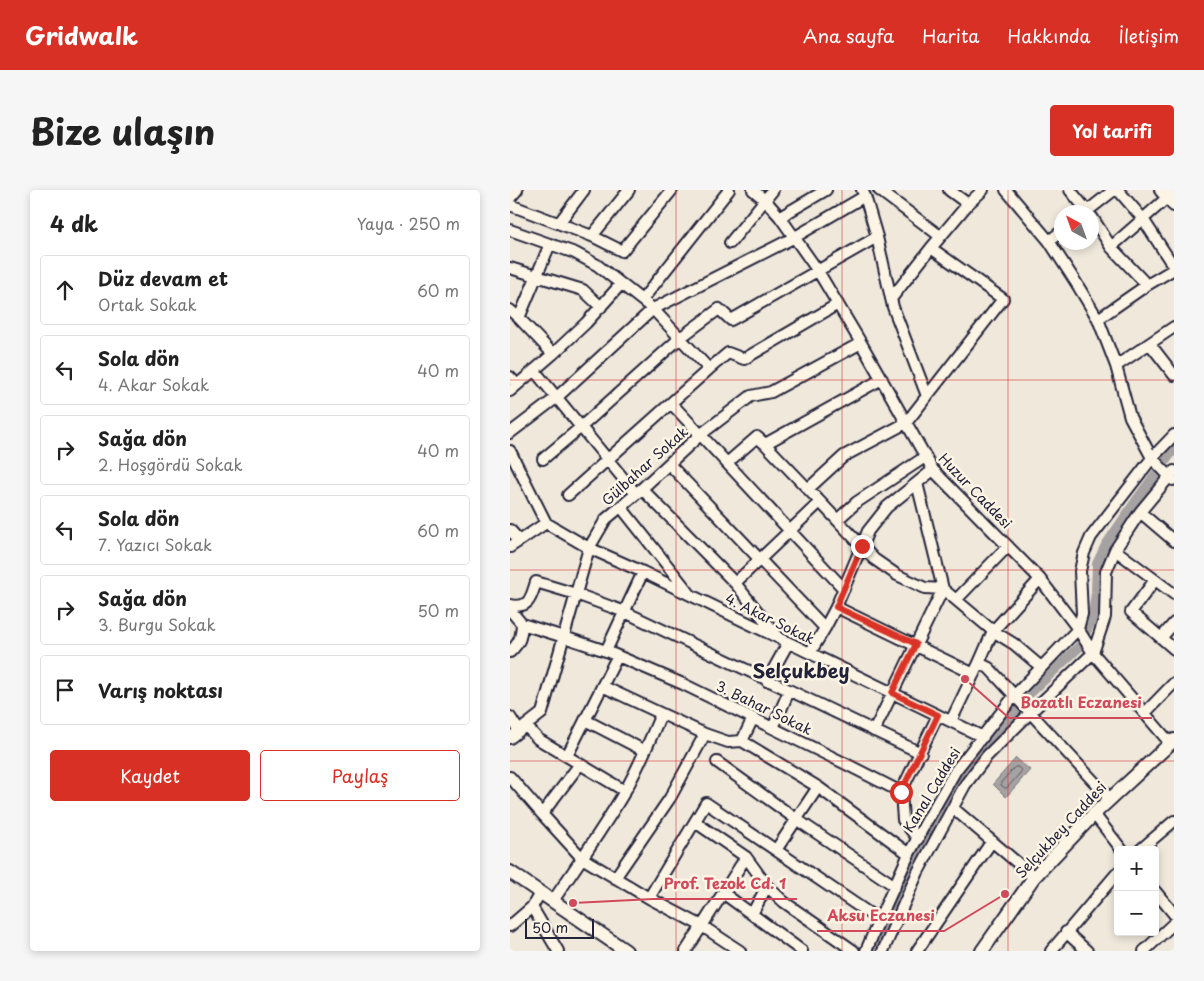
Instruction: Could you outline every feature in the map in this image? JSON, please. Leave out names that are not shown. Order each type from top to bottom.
[{"type":"main road","name":"Selçukbey Caddesi","points":[[982,951],[1034,877],[1094,814],[1172,742]]},
{"type":"main road","points":[[510,872],[626,951]]},
{"type":"street","points":[[510,198],[517,190]]},
{"type":"street","points":[[559,223],[584,190]]},
{"type":"street","points":[[510,205],[592,236],[622,252],[672,190]]},
{"type":"street","points":[[642,300],[728,190]]},
{"type":"street","name":"Huzur Caddesi","points":[[753,190],[780,217],[818,271],[933,470],[1040,578],[1091,649],[1145,714],[1172,742]]},
{"type":"street","points":[[730,243],[773,190]]},
{"type":"street","points":[[780,217],[826,190]]},
{"type":"street","points":[[879,190],[940,236]]},
{"type":"street","points":[[949,190],[968,204]]},
{"type":"street","points":[[891,299],[940,236],[968,204],[984,190]]},
{"type":"street","points":[[1006,190],[1049,241],[1098,319],[1116,366],[1130,417],[1153,459],[1170,475]]},
{"type":"street","points":[[1070,190],[1082,205]]},
{"type":"street","points":[[1097,205],[1114,190]]},
{"type":"street","points":[[1098,319],[1174,268],[1143,219],[1118,190]]},
{"type":"street","points":[[592,236],[624,192]]},
{"type":"street","points":[[510,433],[556,398],[653,309],[795,237],[864,193],[877,238],[893,307],[927,396]]},
{"type":"street","points":[[1111,247],[1169,196]]},
{"type":"street","points":[[1099,229],[1111,247],[1147,285]]},
{"type":"street","points":[[510,230],[575,253],[597,265],[653,309],[709,369]]},
{"type":"street","points":[[543,459],[680,338],[719,309],[730,320],[877,238]]},
{"type":"street","points":[[1049,241],[1054,238]]},
{"type":"street","points":[[519,318],[550,244]]},
{"type":"street","points":[[808,489],[844,456],[906,423],[1003,300],[930,248]]},
{"type":"street","points":[[510,268],[583,290],[601,307]]},
{"type":"street","points":[[512,384],[534,370],[553,354],[586,323],[621,284]]},
{"type":"street","points":[[568,495],[728,353],[744,359],[838,304]]},
{"type":"street","points":[[510,310],[553,354]]},
{"type":"street","points":[[1116,366],[1174,327]]},
{"type":"street","name":"Gülbahar Sokak","points":[[510,738],[542,713],[589,548],[606,519],[700,435],[751,396],[771,392],[861,343]]},
{"type":"street","points":[[1150,344],[1174,375]]},
{"type":"street","points":[[534,370],[608,460],[735,583],[784,641],[768,681]]},
{"type":"street","points":[[765,444],[882,379]]},
{"type":"street","points":[[671,403],[844,589]]},
{"type":"street","points":[[1078,629],[1082,614],[1080,571],[1084,553],[1092,538],[1174,435]]},
{"type":"street","points":[[727,463],[756,438],[765,444],[874,559],[898,575],[925,588],[943,589]]},
{"type":"street","points":[[510,451],[546,523],[510,547]]},
{"type":"street","points":[[837,520],[857,502],[925,457]]},
{"type":"street","points":[[668,464],[825,628]]},
{"type":"street","points":[[810,653],[836,607],[868,531],[887,507],[933,470]]},
{"type":"street","name":"Kanal Caddesi","points":[[883,951],[918,872],[965,785],[987,756],[1091,649],[1106,617],[1106,572],[1115,550],[1140,512],[1170,475]]},
{"type":"street","points":[[917,483],[943,589],[993,631],[1014,644],[1041,667]]},
{"type":"street","points":[[735,583],[820,502]]},
{"type":"street","points":[[621,507],[693,596]]},
{"type":"street","points":[[1140,512],[1174,541]]},
{"type":"street","name":"4. Akar Sokak","points":[[546,523],[589,548],[643,572],[983,736]]},
{"type":"street","points":[[510,530],[519,540]]},
{"type":"street","points":[[956,600],[1008,546]]},
{"type":"street","points":[[1115,550],[1174,594]]},
{"type":"street","points":[[606,651],[643,572]]},
{"type":"street","points":[[951,721],[993,631],[1040,578]]},
{"type":"street","points":[[1155,580],[1131,612],[1174,649]]},
{"type":"street","points":[[510,605],[523,605],[530,600],[536,582],[576,594],[625,612],[920,753]]},
{"type":"street","points":[[874,731],[943,589]]},
{"type":"street","points":[[836,607],[916,644],[974,674]]},
{"type":"street","points":[[510,610],[522,624],[521,638],[510,652]]},
{"type":"street","points":[[1162,638],[1174,623]]},
{"type":"street","name":"3. Bahar Sokak","points":[[522,624],[606,651],[682,684],[901,792]]},
{"type":"street","name":"Kanal Caddesi","points":[[866,951],[909,854],[956,770],[1015,694],[1078,629]]},
{"type":"street","points":[[567,756],[617,657]]},
{"type":"street","points":[[979,663],[990,668],[1110,799]]},
{"type":"street","points":[[1145,714],[1174,683]]},
{"type":"street","points":[[602,686],[704,734],[728,742],[742,741],[818,786],[909,854]]},
{"type":"street","points":[[772,728],[789,691]]},
{"type":"street","points":[[553,901],[625,791],[661,714]]},
{"type":"street","points":[[918,839],[903,820],[901,792],[938,715]]},
{"type":"street","points":[[510,717],[538,739],[625,791]]},
{"type":"street","points":[[742,741],[753,718]]},
{"type":"street","points":[[585,720],[645,751]]},
{"type":"street","points":[[615,878],[670,798],[704,734]]},
{"type":"street","points":[[717,762],[796,819],[895,886]]},
{"type":"street","points":[[542,814],[580,764]]},
{"type":"street","points":[[510,777],[582,858],[702,926],[740,951]]},
{"type":"street","points":[[776,850],[818,786]]},
{"type":"street","points":[[650,898],[706,803],[879,920]]},
{"type":"street","points":[[953,808],[1034,877]]},
{"type":"street","points":[[1094,814],[1119,846]]},
{"type":"street","points":[[1145,846],[1174,821]]},
{"type":"street","points":[[695,822],[746,857],[766,886],[784,902],[854,951]]},
{"type":"street","points":[[917,951],[992,841]]},
{"type":"street","points":[[686,951],[746,857]]},
{"type":"street","points":[[1051,951],[1114,877]]},
{"type":"street","points":[[752,914],[766,886]]},
{"type":"street","points":[[510,926],[532,907],[540,893]]},
{"type":"street","points":[[723,893],[802,951]]},
{"type":"street","points":[[1159,896],[1174,914]]},
{"type":"street","points":[[532,907],[558,951]]},
{"type":"street","points":[[1144,951],[1174,923]]},
{"type":"street","points":[[1066,932],[1087,951]]},
{"type":"water","points":[[1016,758],[1030,770],[1006,797],[993,784]]},
{"type":"waterway","points":[[873,951],[911,869],[960,780],[1030,693],[1079,647],[1093,617],[1097,564],[1106,545],[1174,449]]},
{"type":"place","name":"Bozatlı Eczanesi","points":[[965,679]]},
{"type":"place","name":"Aksu Eczanesi","points":[[1005,894]]},
{"type":"place","name":"Prof. Tezok Cd. 1","points":[[573,903]]},
{"type":"district","name":"Selçukbey","points":[[801,671]]},
{"type":"route","points":[[862,546],[836,607],[916,644],[892,693],[938,715],[901,792]]}]
